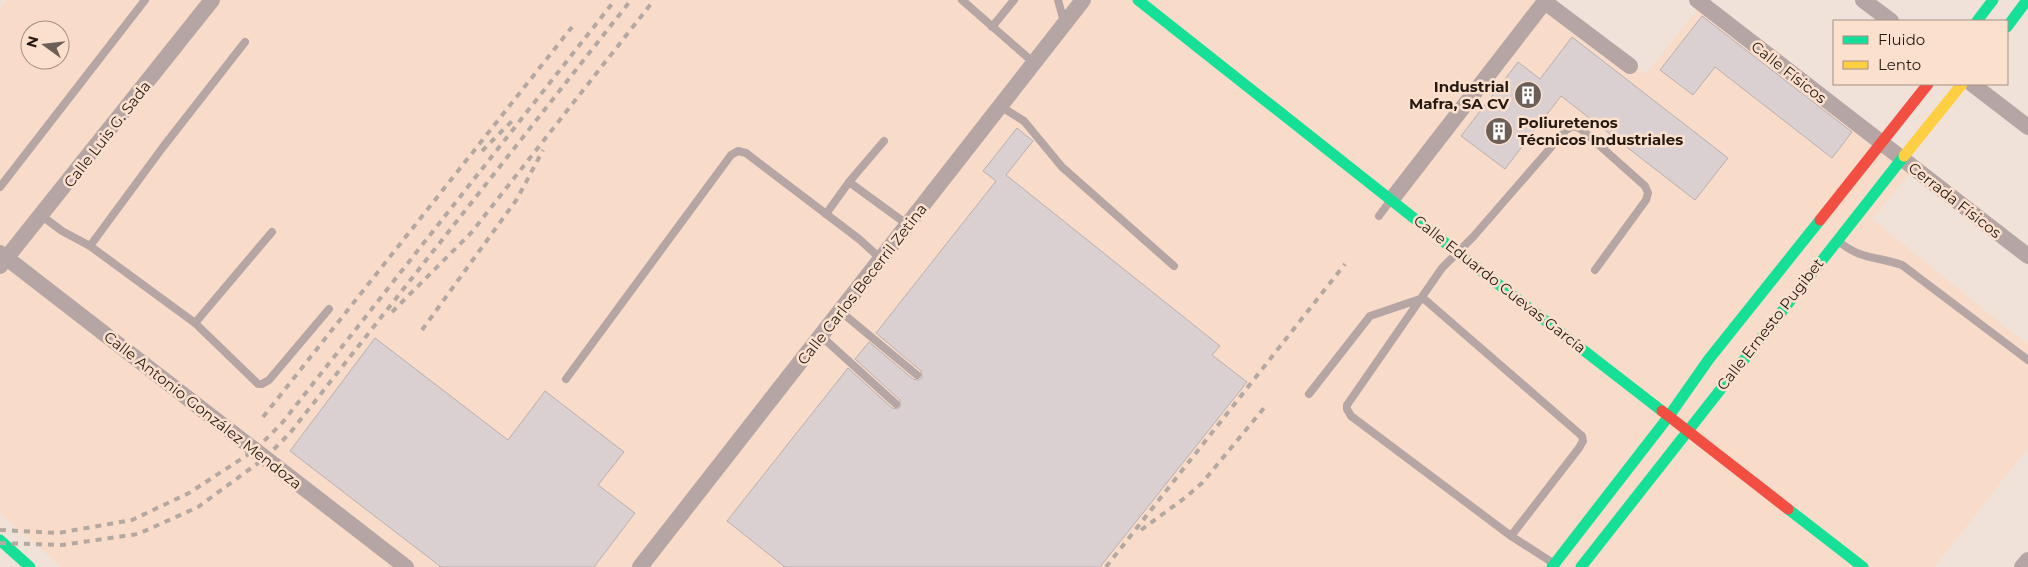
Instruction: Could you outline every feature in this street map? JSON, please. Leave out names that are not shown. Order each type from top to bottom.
[{"type":"street","name":"Calle Luis G. Sada","points":[[2,259],[42,216],[212,0]]},
{"type":"street","name":"Calle Carlos Becerril Zetina","points":[[640,567],[1083,0]]},
{"type":"street","name":"Calle Eduardo Cuevas García","points":[[1138,0],[1458,253],[1863,567]]},
{"type":"street","name":"Calle Físicos","points":[[1697,0],[1881,143]]},
{"type":"street","points":[[1863,0],[1889,20]]},
{"type":"street","points":[[1978,20],[1993,0]]},
{"type":"street","points":[[2008,26],[2027,0]]},
{"type":"street","points":[[1392,199],[1546,1],[1630,66]]},
{"type":"street","name":"Calle Ernesto Pugibet","points":[[1555,566],[1669,416],[1720,368],[1804,260],[1881,143],[1927,85]]},
{"type":"street","name":"Calle Ernesto Pugibet","points":[[1581,567],[1688,431],[1720,368],[1804,260],[1837,239],[1961,85]]},
{"type":"street","points":[[1973,85],[2028,126]]},
{"type":"street","name":"Cerrada Físicos","points":[[1881,143],[2028,256]]},
{"type":"street","name":"Calle Antonio González Mendoza","points":[[2,259],[406,567]]},
{"type":"street","points":[[0,540],[30,567]]},
{"type":"street","points":[[2022,567],[2028,560]]},
{"type":"lane","points":[[0,187],[145,0]]},
{"type":"lane","points":[[962,0],[1034,63]]},
{"type":"lane","points":[[992,26],[1014,0]]},
{"type":"lane","points":[[1058,0],[1064,24]]},
{"type":"lane","points":[[90,246],[163,147],[246,42]]},
{"type":"lane","points":[[1000,106],[1024,121],[1062,167],[1174,266]]},
{"type":"lane","points":[[1555,566],[1511,536],[1348,413],[1347,409],[1349,401],[1442,268],[1458,253],[1569,128],[1577,127],[1645,186],[1648,193],[1646,200],[1595,270]]},
{"type":"lane","points":[[826,214],[884,141]]},
{"type":"lane","points":[[566,379],[734,153],[738,151],[746,153],[881,259]]},
{"type":"lane","points":[[850,182],[908,225]]},
{"type":"lane","points":[[1378,216],[1392,199]]},
{"type":"lane","points":[[42,216],[62,231],[90,246],[195,323],[254,382],[262,384],[269,380],[329,309]]},
{"type":"lane","points":[[195,323],[272,232]]},
{"type":"lane","points":[[1837,239],[1850,251],[1902,265],[2028,360]]},
{"type":"lane","points":[[1309,394],[1370,316],[1422,298]]},
{"type":"lane","points":[[1422,298],[1582,436],[1583,440],[1579,448],[1511,536]]},
{"type":"lane","points":[[840,311],[917,375]]},
{"type":"lane","points":[[821,336],[896,404]]},
{"type":"shaded area","points":[[7,0],[1549,0],[1646,74],[1701,5],[1909,174],[1872,219],[2028,345],[2028,448],[1934,567],[61,567],[0,513],[0,9]]},
{"type":"building","points":[[1702,16],[1852,132],[1832,158],[1715,67],[1693,95],[1660,70]]},
{"type":"building","points":[[1572,37],[1728,158],[1695,200],[1561,96],[1505,169],[1461,136],[1518,62],[1540,79]]},
{"type":"building","points":[[1017,128],[1033,141],[1006,175],[1220,346],[1212,355],[1247,382],[1100,567],[785,567],[727,521],[848,368],[892,408],[897,409],[900,407],[900,400],[855,359],[869,342],[913,379],[918,380],[922,378],[921,371],[876,333],[996,181],[983,171]]},
{"type":"building","points":[[375,338],[508,440],[545,391],[624,452],[598,485],[635,513],[594,567],[441,567],[290,451]]},
{"type":"railway","points":[[0,530],[58,533],[132,520],[189,493],[255,450],[282,423],[615,0]]},
{"type":"railway","points":[[0,543],[62,545],[138,534],[198,507],[265,458],[290,433],[631,0]]},
{"type":"railway","points":[[392,312],[471,233],[654,0]]},
{"type":"railway","points":[[263,417],[572,27]]},
{"type":"railway","points":[[482,151],[512,121]]},
{"type":"railway","points":[[422,330],[517,199],[543,150]]},
{"type":"railway","points":[[1106,567],[1345,264]]},
{"type":"railway","points":[[1141,530],[1202,483],[1264,408]]},
{"type":"traffic: fast","points":[[1138,0],[1458,253],[1662,411]]},
{"type":"traffic: fast","points":[[1978,20],[1993,0]]},
{"type":"traffic: fast","points":[[2008,26],[2027,0]]},
{"type":"traffic: fast","points":[[1581,567],[1904,156]]},
{"type":"traffic: fast","points":[[1552,567],[1669,416],[1709,359],[1820,220]]},
{"type":"traffic: fast","points":[[1788,509],[1863,567]]},
{"type":"traffic: fast","points":[[0,540],[30,567]]},
{"type":"traffic: slow","points":[[1904,156],[1961,85]]},
{"type":"traffic: jam","points":[[1820,220],[1927,85]]},
{"type":"traffic: jam","points":[[1662,411],[1788,509]]},
{"type":"place","name":"Industrial Mafra, SA CV","points":[[1528,95]]},
{"type":"place","name":"Poliuretenos Técnicos Industriales","points":[[1499,131]]}]
